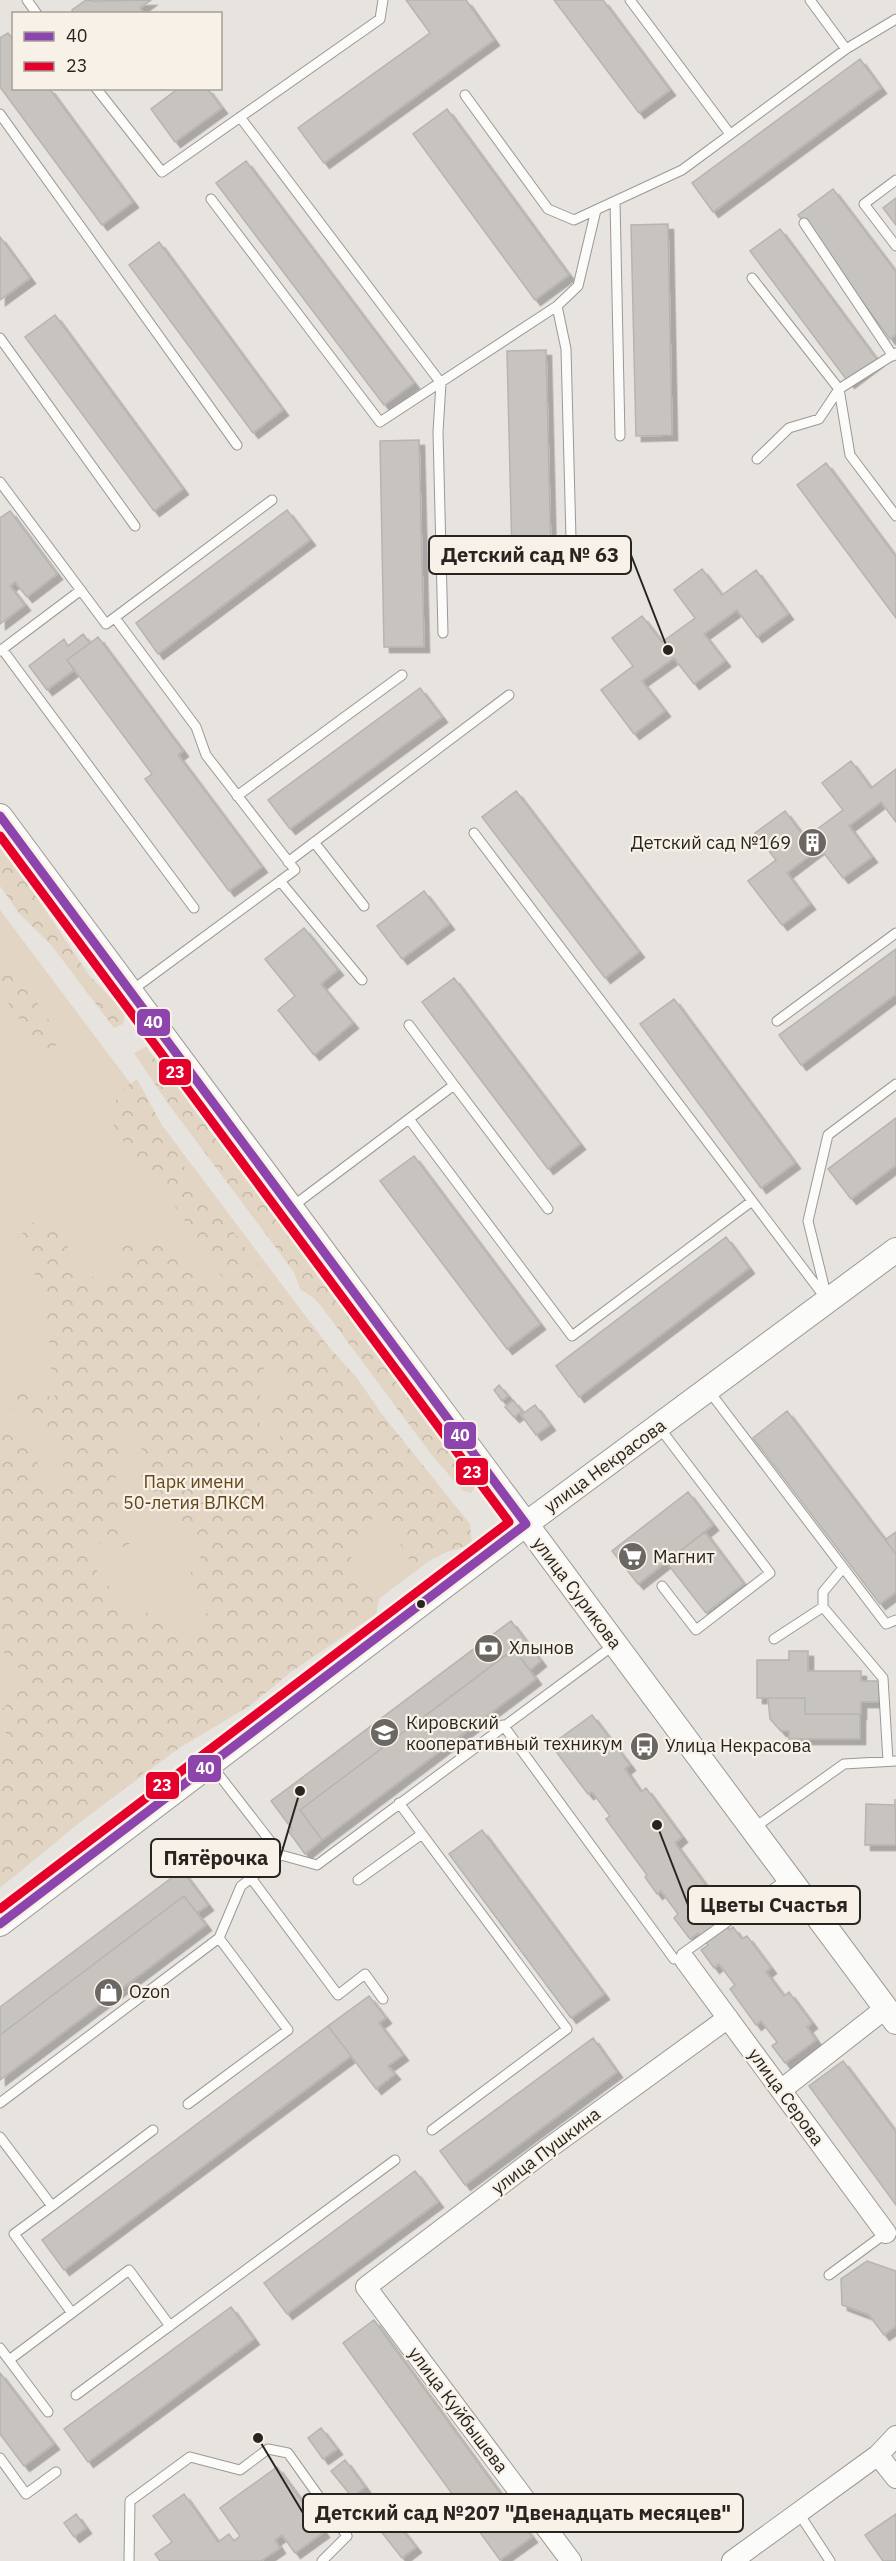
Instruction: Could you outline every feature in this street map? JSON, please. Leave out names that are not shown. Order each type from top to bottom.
[{"type":"street","name":"улица Сурикова","points":[[0,816],[891,2015]]},
{"type":"street","name":"улица Некрасова","points":[[0,1924],[526,1524],[896,1250]]},
{"type":"street","name":"улица Серова","points":[[680,1958],[728,2018],[886,2234]]},
{"type":"street","points":[[781,2090],[891,2015]]},
{"type":"street","name":"улица Пушкина","points":[[366,2287],[549,2148],[728,2018]]},
{"type":"street","name":"улица Куйбышева","points":[[366,2287],[571,2561]]},
{"type":"street","points":[[732,2561],[878,2455],[896,2436]]},
{"type":"street","points":[[878,2455],[896,2478]]},
{"type":"lane","points":[[98,90],[162,172],[380,19],[383,0]]},
{"type":"lane","points":[[630,0],[730,134]]},
{"type":"lane","points":[[810,0],[846,49]]},
{"type":"lane","points":[[465,95],[548,209],[574,220],[682,170],[846,49],[896,19]]},
{"type":"lane","points":[[0,114],[237,445]]},
{"type":"lane","points":[[240,117],[441,383],[438,432],[443,633]]},
{"type":"lane","points":[[896,180],[864,204],[896,246]]},
{"type":"lane","points":[[211,199],[380,422],[557,306],[578,286],[596,210]]},
{"type":"lane","points":[[615,201],[620,436]]},
{"type":"lane","points":[[757,459],[789,428],[819,419],[839,389],[894,355],[804,223]]},
{"type":"lane","points":[[752,278],[839,389],[850,455],[896,516]]},
{"type":"lane","points":[[557,306],[566,349],[571,539]]},
{"type":"lane","points":[[0,338],[135,526]]},
{"type":"lane","points":[[0,482],[106,624],[272,500]]},
{"type":"lane","points":[[81,590],[1,650],[194,908]]},
{"type":"lane","points":[[115,618],[196,727],[206,754],[295,870],[131,990]]},
{"type":"lane","points":[[237,796],[402,675]]},
{"type":"lane","points":[[288,862],[508,696]]},
{"type":"lane","points":[[474,833],[827,1300]]},
{"type":"lane","points":[[314,842],[364,906]]},
{"type":"lane","points":[[280,881],[362,980]]},
{"type":"lane","points":[[777,1021],[896,933]]},
{"type":"lane","points":[[409,1025],[548,1209]]},
{"type":"lane","points":[[827,1300],[808,1221],[828,1135],[896,1084]]},
{"type":"lane","points":[[291,1208],[454,1085]]},
{"type":"lane","points":[[409,1119],[572,1336],[752,1201]]},
{"type":"lane","points":[[708,1390],[886,1624],[896,1620]]},
{"type":"lane","points":[[659,1427],[770,1573],[696,1630],[662,1586]]},
{"type":"lane","points":[[753,1829],[844,1764],[892,1761],[883,1678],[824,1607],[823,1592],[843,1568]]},
{"type":"lane","points":[[774,1639],[824,1607]]},
{"type":"lane","points":[[211,1764],[281,1855],[317,1865],[615,1644]]},
{"type":"lane","points":[[503,1725],[680,1958],[789,1877]]},
{"type":"lane","points":[[399,1803],[567,2029],[432,2130]]},
{"type":"lane","points":[[358,1880],[422,1833]]},
{"type":"lane","points":[[0,2103],[219,1938],[241,1886],[281,1855]]},
{"type":"lane","points":[[251,1878],[338,1995],[365,1974],[383,1999]]},
{"type":"lane","points":[[188,2104],[288,2030],[219,1938]]},
{"type":"lane","points":[[72,2313],[14,2234],[153,2130]]},
{"type":"lane","points":[[0,2137],[52,2206]]},
{"type":"lane","points":[[76,2395],[395,2160]]},
{"type":"lane","points":[[829,2275],[886,2234]]},
{"type":"lane","points":[[9,2360],[129,2270],[170,2325]]},
{"type":"lane","points":[[0,2348],[48,2412]]},
{"type":"lane","points":[[129,2561],[130,2501],[190,2457],[240,2470],[268,2449],[288,2453],[347,2536],[322,2561]]},
{"type":"lane","points":[[0,2458],[26,2494],[56,2472]]},
{"type":"lane","points":[[798,2512],[830,2561]]},
{"type":"green space","points":[[0,844],[13,857],[29,886],[89,975],[125,1013],[123,1024],[114,1028],[52,946],[19,913],[0,886]]},
{"type":"green space","name":"Парк имени 50-летия ВЛКСМ","points":[[0,910],[468,1532],[0,1882]]},
{"type":"green space","points":[[0,956],[20,977],[60,1037],[53,1050],[38,1044],[0,992]]},
{"type":"green space","points":[[146,1047],[269,1205],[316,1254],[333,1288],[378,1354],[476,1486],[471,1493],[462,1490],[431,1454],[324,1310],[315,1299],[300,1289],[294,1272],[167,1102],[134,1053]]},
{"type":"green space","name":"Парк имени 50-летия ВЛКСМ","points":[[137,1079],[191,1179],[292,1306],[357,1378],[381,1413],[470,1524],[472,1544],[447,1552],[414,1568],[378,1505],[371,1521],[376,1539],[356,1549],[348,1568],[380,1596],[376,1614],[291,1672],[251,1705],[161,1759],[0,1888],[0,1748],[6,1744],[6,1728],[1,1711],[23,1686],[17,1661],[0,1650],[0,1619],[22,1620],[15,1610],[0,1597],[0,1427],[13,1438],[37,1450],[38,1473],[52,1488],[65,1472],[51,1427],[25,1421],[8,1407],[7,1396],[20,1387],[55,1398],[43,1297],[30,1266],[12,1243],[34,1222],[61,1231],[77,1269],[101,1281],[118,1263],[124,1245],[166,1242],[202,1275],[219,1284],[228,1285],[171,1201],[129,1149],[115,1127],[109,1115],[121,1090]],"holes":[[[266,1358],[281,1364],[296,1384],[270,1411],[280,1436],[272,1443],[259,1422],[261,1378]],[[115,1425],[130,1435],[143,1451],[134,1455],[140,1474],[148,1486],[159,1496],[176,1505],[169,1515],[175,1527],[186,1537],[203,1543],[200,1560],[188,1577],[194,1593],[207,1612],[197,1634],[177,1640],[157,1607],[137,1618],[70,1538],[78,1534],[107,1547],[126,1547],[133,1540],[131,1530],[119,1519],[120,1502],[116,1478],[122,1461]]]},
{"type":"building","points":[[86,0],[151,0],[140,8],[143,12],[74,12],[72,10]]},
{"type":"building","points":[[406,0],[466,0],[494,40],[324,163],[298,128],[430,33]]},
{"type":"building","points":[[554,0],[603,0],[670,90],[639,113]]},
{"type":"building","points":[[8,33],[12,38],[12,90],[50,90],[133,202],[102,225],[0,87],[0,38]]},
{"type":"building","points":[[860,59],[881,88],[713,212],[692,183]]},
{"type":"building","points":[[176,90],[208,90],[222,108],[175,142],[151,109]]},
{"type":"building","points":[[447,109],[569,275],[535,300],[413,134]]},
{"type":"building","points":[[246,161],[414,383],[384,405],[216,183]]},
{"type":"building","points":[[833,189],[896,272],[896,334],[890,339],[798,215]]},
{"type":"building","points":[[896,198],[896,225],[883,208]]},
{"type":"building","points":[[668,224],[672,435],[636,436],[631,225]]},
{"type":"building","points":[[780,229],[878,361],[849,383],[750,251]]},
{"type":"building","points":[[0,237],[30,278],[0,300]]},
{"type":"building","points":[[159,242],[283,410],[253,433],[129,265]]},
{"type":"building","points":[[55,315],[183,489],[154,511],[25,337]]},
{"type":"building","points":[[546,350],[551,554],[512,555],[507,351]]},
{"type":"building","points":[[419,440],[424,647],[384,647],[380,441]]},
{"type":"building","points":[[826,463],[896,557],[896,618],[797,485]]},
{"type":"building","points":[[287,510],[310,540],[158,654],[136,623]]},
{"type":"building","points":[[10,511],[57,574],[27,597],[15,582],[10,586],[25,605],[0,624],[0,518]]},
{"type":"building","points":[[702,569],[722,595],[756,570],[788,614],[757,637],[737,610],[704,634],[725,661],[694,684],[674,658],[642,681],[665,711],[634,734],[601,690],[633,666],[612,638],[642,616],[662,642],[695,618],[674,590]]},
{"type":"building","points":[[83,634],[90,643],[67,660],[74,670],[47,690],[29,666],[64,639],[68,646]]},
{"type":"building","points":[[98,637],[183,751],[178,755],[262,867],[229,891],[145,779],[152,774],[67,660]]},
{"type":"building","points":[[420,688],[442,717],[290,829],[268,800]]},
{"type":"building","name":"Детский сад №169","points":[[851,761],[871,788],[896,769],[896,822],[881,802],[849,826],[872,857],[843,878],[820,848],[787,873],[810,904],[782,925],[748,881],[776,860],[755,833],[785,811],[805,838],[843,810],[822,783]]},
{"type":"building","points":[[516,791],[639,952],[605,978],[482,817]]},
{"type":"building","points":[[424,891],[449,924],[402,959],[377,926]]},
{"type":"building","points":[[304,928],[338,970],[321,984],[353,1023],[314,1055],[278,1010],[295,996],[265,959]]},
{"type":"building","points":[[896,949],[896,994],[801,1065],[779,1035]]},
{"type":"building","points":[[454,978],[580,1144],[548,1169],[422,1002]]},
{"type":"building","points":[[674,999],[795,1163],[761,1188],[640,1024]]},
{"type":"building","points":[[896,1118],[896,1165],[851,1199],[828,1169]]},
{"type":"building","points":[[414,1156],[540,1324],[507,1349],[380,1181]]},
{"type":"building","points":[[726,1237],[749,1268],[579,1397],[556,1366]]},
{"type":"building","points":[[499,1385],[508,1396],[502,1401],[494,1390]]},
{"type":"building","points":[[513,1400],[522,1411],[514,1417],[505,1407]]},
{"type":"building","points":[[535,1405],[550,1425],[536,1435],[521,1415]]},
{"type":"building","points":[[787,1411],[896,1554],[896,1592],[880,1604],[753,1438]]},
{"type":"building","points":[[688,1492],[713,1525],[638,1584],[612,1551]]},
{"type":"building","points":[[705,1532],[744,1584],[706,1613],[666,1562]]},
{"type":"building","points":[[896,1532],[896,1554],[885,1540]]},
{"type":"building","points":[[511,1621],[541,1661],[530,1670],[514,1649],[300,1810],[322,1840],[305,1854],[289,1832],[292,1829],[271,1801]]},
{"type":"building","points":[[514,1649],[536,1679],[322,1840],[300,1810]]},
{"type":"building","points":[[789,1651],[808,1651],[808,1671],[861,1671],[861,1681],[879,1681],[879,1702],[861,1702],[861,1714],[805,1714],[805,1698],[757,1698],[757,1660],[789,1660]]},
{"type":"building","points":[[768,1698],[805,1698],[805,1714],[860,1714],[860,1739],[789,1739],[789,1731],[781,1731],[770,1719]]},
{"type":"building","points":[[592,1715],[630,1765],[625,1769],[641,1792],[646,1788],[682,1837],[675,1843],[726,1913],[720,1918],[729,1930],[733,1927],[742,1939],[747,1936],[771,1968],[766,1972],[784,1996],[789,1992],[812,2023],[807,2027],[816,2040],[785,2063],[772,2046],[777,2042],[761,2021],[756,2025],[730,1989],[735,1985],[719,1964],[714,1968],[701,1950],[708,1945],[698,1933],[690,1939],[674,1918],[678,1914],[661,1891],[657,1894],[645,1877],[647,1875],[606,1819],[610,1816],[592,1792],[588,1794],[551,1745]]},
{"type":"building","points":[[895,1799],[896,1845],[865,1845],[866,1804],[895,1805]]},
{"type":"building","points":[[482,1830],[604,1994],[571,2018],[449,1854]]},
{"type":"building","points":[[182,1870],[208,1905],[197,1913],[184,1896],[0,2035],[0,2007]]},
{"type":"building","points":[[184,1896],[206,1925],[0,2080],[0,2035]]},
{"type":"building","points":[[369,1996],[386,2018],[379,2023],[403,2055],[388,2066],[395,2074],[376,2089],[328,2026]]},
{"type":"building","points":[[328,2026],[351,2056],[64,2270],[42,2240]]},
{"type":"building","points":[[593,2038],[617,2072],[465,2185],[440,2151]]},
{"type":"building","points":[[843,2061],[896,2132],[896,2205],[809,2086]]},
{"type":"building","points":[[415,2171],[438,2202],[287,2314],[264,2283]]},
{"type":"building","points":[[867,2261],[896,2271],[896,2326],[884,2335],[869,2315],[842,2305],[841,2279]]},
{"type":"building","points":[[231,2307],[254,2339],[88,2462],[64,2429]]},
{"type":"building","points":[[374,2320],[532,2537],[500,2560],[343,2343]]},
{"type":"building","points":[[0,2373],[54,2444],[24,2466],[0,2434]]},
{"type":"building","points":[[321,2428],[337,2449],[323,2459],[308,2438]]},
{"type":"building","points":[[345,2460],[365,2487],[352,2497],[331,2471]]},
{"type":"building","points":[[277,2467],[324,2532],[295,2553],[282,2535],[275,2540],[280,2548],[261,2561],[160,2561],[155,2554],[172,2542],[153,2516],[184,2494],[218,2542],[229,2534],[234,2541],[240,2536],[220,2508]]},
{"type":"building","points":[[386,2509],[416,2547],[402,2558],[372,2520]]},
{"type":"building","points":[[76,2514],[86,2528],[74,2537],[64,2523]]},
{"type":"building","points":[[896,2514],[896,2561],[883,2561],[865,2535]]},
{"type":"transit line","name":"40","points":[[0,816],[526,1524],[0,1924]]},
{"type":"transit line","name":"23","points":[[0,836],[509,1522],[0,1909]]},
{"type":"place","name":"Детский сад № 63","points":[[668,650]]},
{"type":"place","name":"Детский сад №169","points":[[812,843]]},
{"type":"place","name":"Магнит","points":[[632,1557]]},
{"type":"place","name":"Хлынов","points":[[488,1648]]},
{"type":"place","name":"Кировский кооперативный техникум","points":[[385,1733]]},
{"type":"place","name":"Улица Некрасова","points":[[644,1746]]},
{"type":"place","name":"Пятёрочка","points":[[300,1791]]},
{"type":"place","name":"Цветы Счастья","points":[[657,1825]]},
{"type":"place","name":"Ozon","points":[[108,1992]]},
{"type":"place","name":"Детский сад №207 \"Двенадцать месяцев\"","points":[[258,2438]]}]
